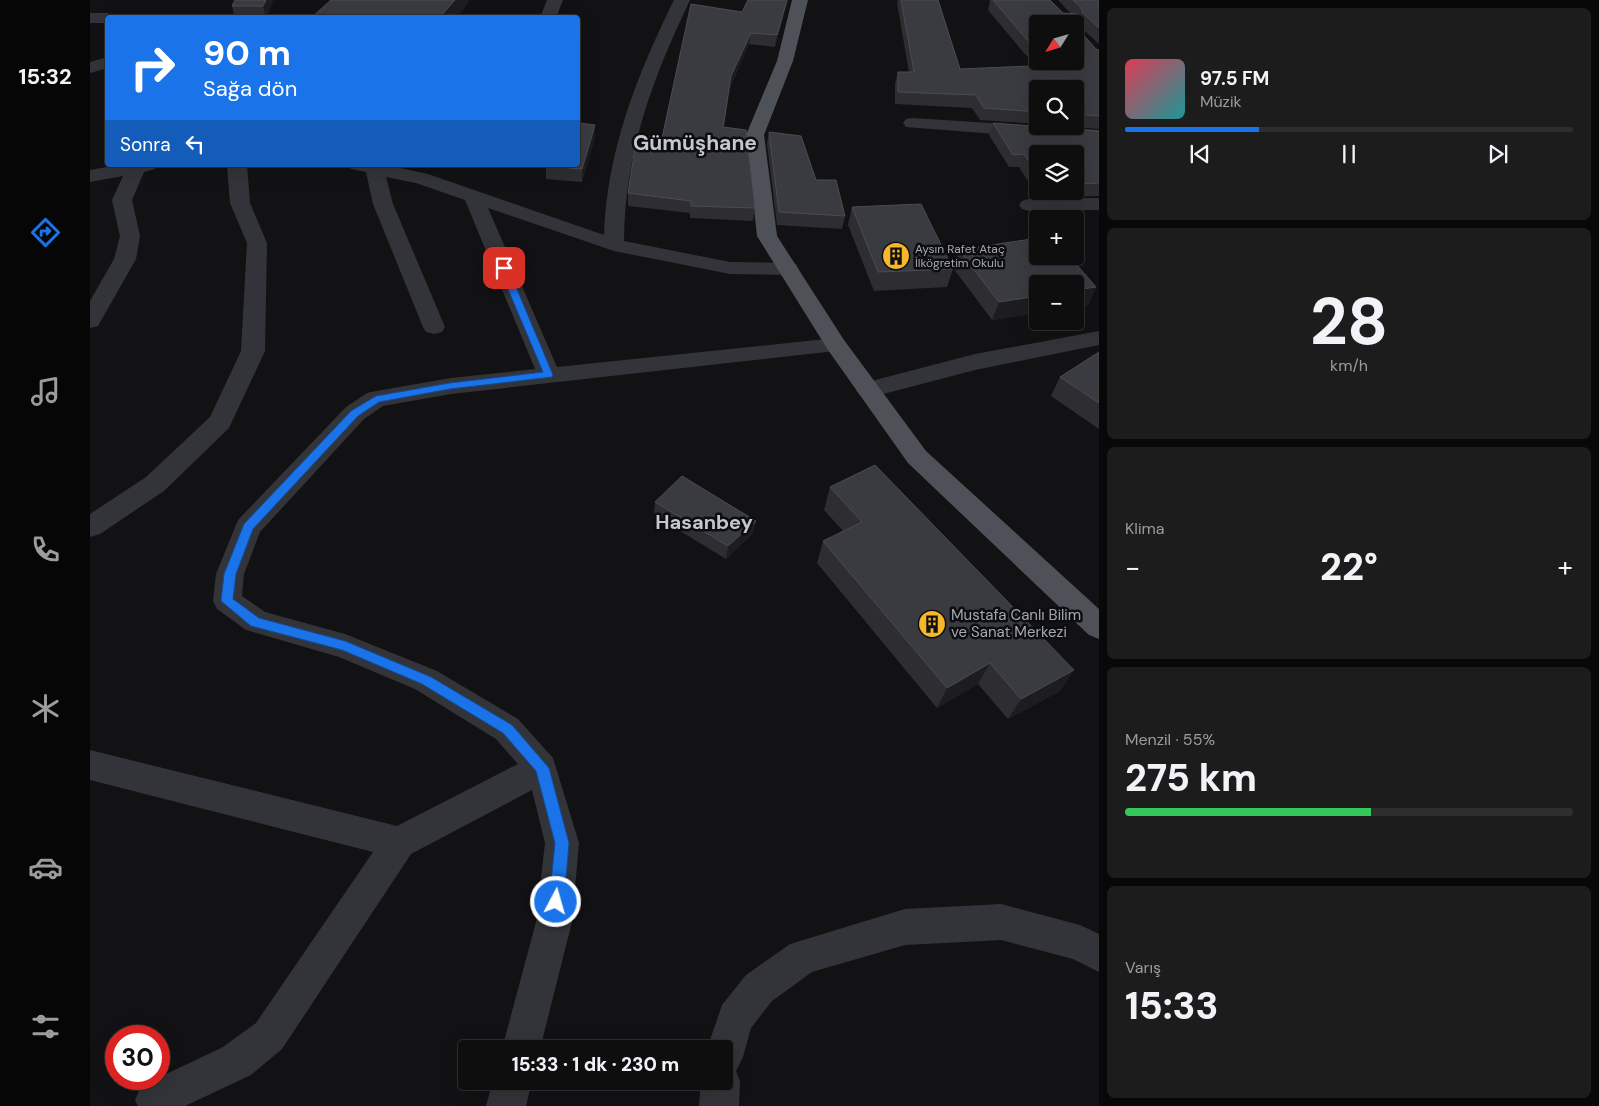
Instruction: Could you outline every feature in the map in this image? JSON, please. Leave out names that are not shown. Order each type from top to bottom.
[{"type":"main road","points":[[800,0],[785,61],[756,135],[768,236],[836,345],[916,457],[1099,627]]},
{"type":"street","points":[[549,15],[555,0]]},
{"type":"street","points":[[614,245],[613,212],[626,134],[652,61],[682,0]]},
{"type":"street","points":[[90,18],[105,18]]},
{"type":"street","points":[[90,68],[105,63]]},
{"type":"street","points":[[912,123],[1099,136]]},
{"type":"street","points":[[90,176],[131,167]]},
{"type":"street","points":[[90,321],[125,259],[130,236],[122,200],[139,167]]},
{"type":"street","points":[[90,528],[155,484],[220,422],[253,351],[257,242],[240,203],[237,167]]},
{"type":"street","points":[[366,167],[421,178],[474,198],[614,245],[730,268],[788,270]]},
{"type":"street","points":[[366,167],[384,204],[434,327]]},
{"type":"street","points":[[474,198],[548,375]]},
{"type":"street","points":[[1055,204],[1099,222]]},
{"type":"street","points":[[1029,205],[1099,204]]},
{"type":"street","points":[[868,390],[975,362],[1099,338]]},
{"type":"street","points":[[523,1040],[554,922],[562,843],[542,768],[507,729],[426,680],[345,646],[256,622],[227,601],[230,574],[248,527],[355,413],[376,400],[450,386],[836,345]]},
{"type":"street","points":[[90,765],[399,843]]},
{"type":"street","points":[[155,1100],[237,1061],[269,1036],[399,843],[542,768]]},
{"type":"street","points":[[729,1040],[735,1018],[759,988],[803,958],[905,927],[1001,922],[1093,952]]},
{"type":"street","points":[[506,1106],[510,1090]]},
{"type":"street","points":[[719,1106],[720,1090]]},
{"type":"building","points":[[235,0],[266,0],[263,6],[232,6]]},
{"type":"building","points":[[331,0],[455,0],[442,15],[314,15]]},
{"type":"building","points":[[748,0],[787,0],[777,35],[751,33],[731,76],[723,127],[746,130],[755,208],[691,206],[691,201],[628,193],[637,135],[662,138],[691,4],[742,12]]},
{"type":"building","points":[[901,0],[938,0],[960,69],[1029,66],[1029,70],[1084,70],[1084,36],[1099,50],[1099,116],[1084,115],[1084,80],[1029,80],[1029,111],[984,108],[976,95],[898,92],[898,72],[914,72]]},
{"type":"building","points":[[993,0],[1050,0],[1063,13],[1077,14],[1029,15],[1029,42]]},
{"type":"building","points":[[1073,0],[1099,0],[1099,28],[1083,13]]},
{"type":"building","points":[[580,123],[595,125],[582,169],[557,167],[580,167]]},
{"type":"building","points":[[993,123],[1029,126],[1029,135],[1084,135],[1084,130],[1099,131],[1099,183],[1084,184],[1084,145],[1029,145],[1029,162],[1024,154],[1013,155]]},
{"type":"building","points":[[769,132],[801,136],[816,180],[836,180],[845,216],[779,212]]},
{"type":"building","points":[[921,204],[953,269],[878,272],[852,207]]},
{"type":"building","points":[[1029,239],[1029,265],[1077,265],[1096,287],[1084,289],[1084,275],[1029,275],[1029,297],[999,302],[959,250]]},
{"type":"building","points":[[1099,352],[1099,403],[1060,377]]},
{"type":"building","name":"Mustafa Canlı Bilim ve Sanat Merkezi","points":[[875,465],[1074,670],[1021,699],[990,663],[947,688],[823,541],[862,522],[830,487]]},
{"type":"building","points":[[682,476],[756,521],[728,546],[655,502]]},
{"type":"place","name":"Aysın Rafet Ataç İlkögretim Okulu","points":[[896,256]]},
{"type":"place","name":"Mustafa Canlı Bilim ve Sanat Merkezi","points":[[932,624]]},
{"type":"district","name":"Gümüşhane","points":[[695,143]]},
{"type":"district","name":"Hasanbey","points":[[704,522]]},
{"type":"route","points":[[504,268],[548,375],[450,386],[376,400],[355,413],[248,527],[230,574],[227,601],[256,622],[345,646],[426,680],[507,729],[542,768],[562,843],[556,902]]}]
